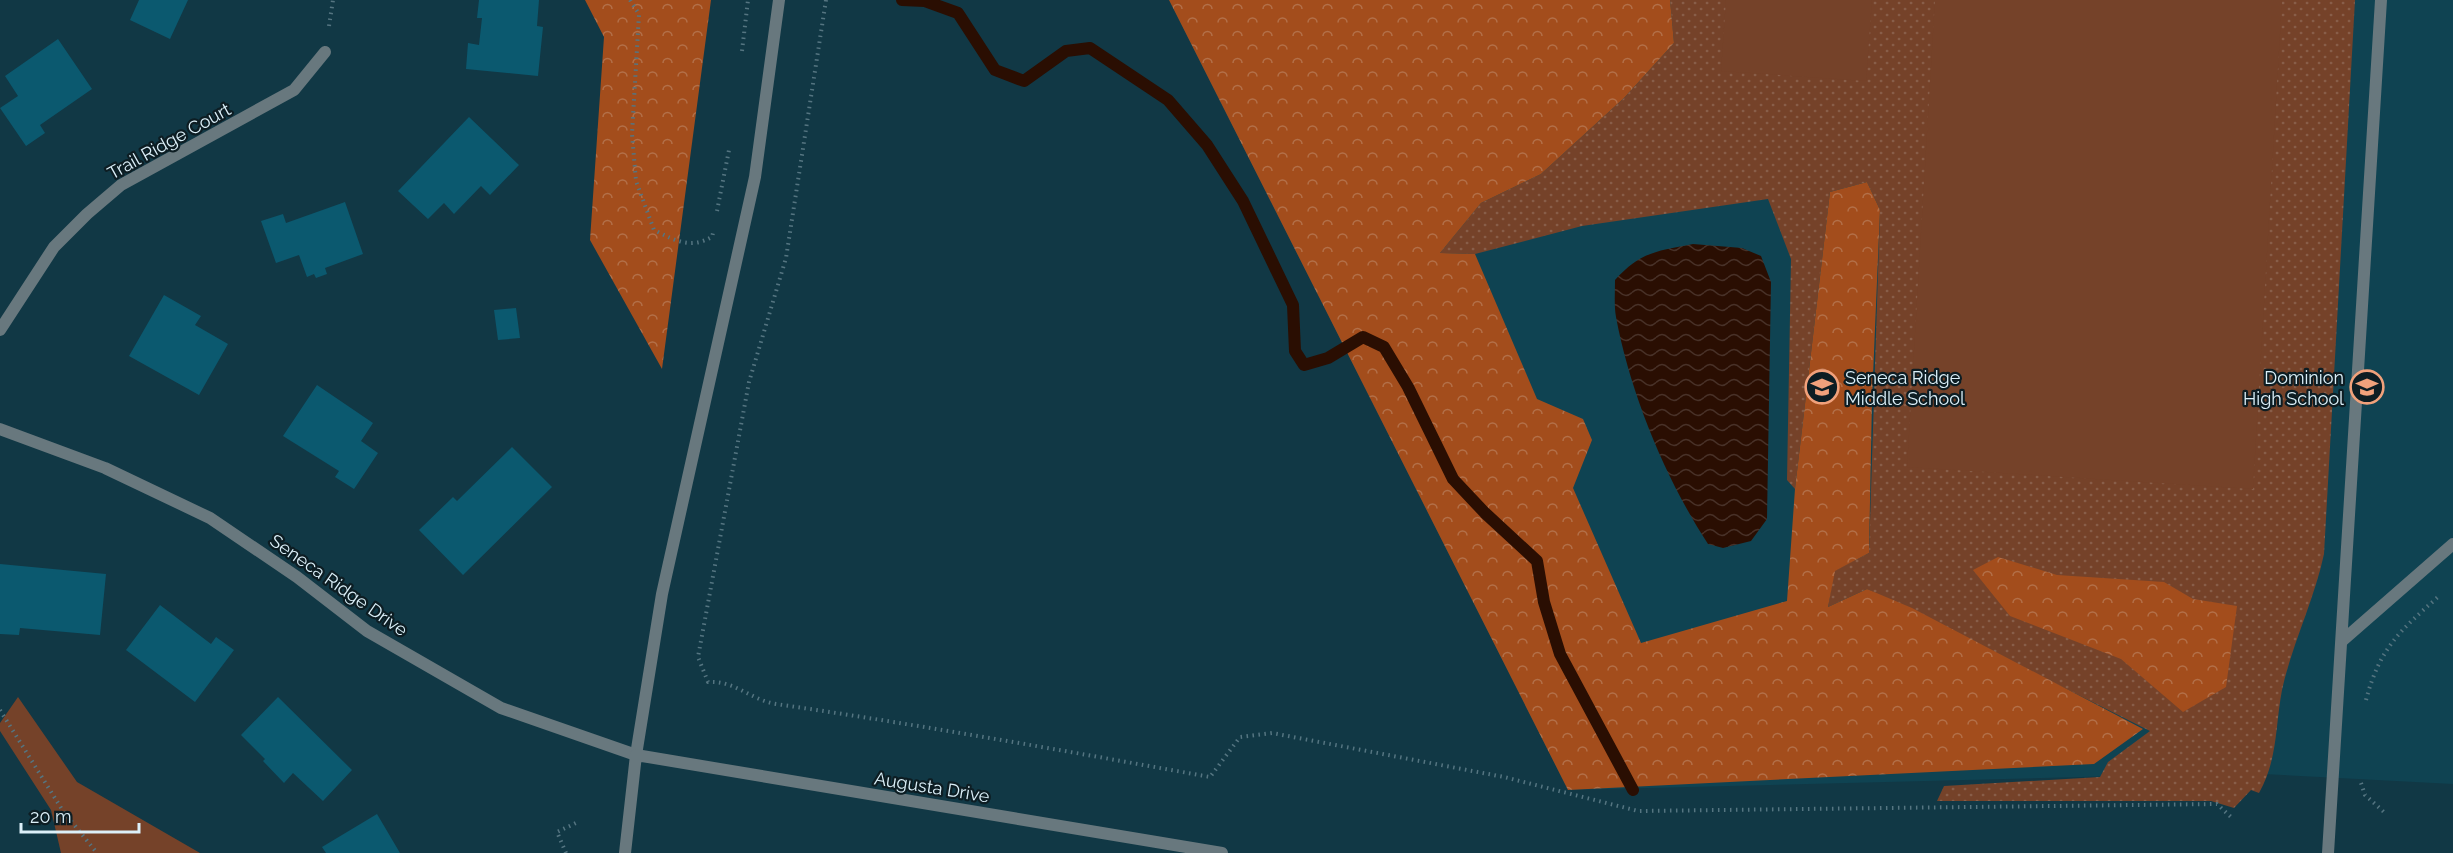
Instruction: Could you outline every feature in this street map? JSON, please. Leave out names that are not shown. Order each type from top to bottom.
[{"type":"street","points":[[625,853],[636,755],[662,594],[755,177],[779,0]]},
{"type":"street","points":[[2328,853],[2381,0]]},
{"type":"street","name":"Trail Ridge Court","points":[[0,330],[54,247],[87,214],[121,186],[294,90],[325,52]]},
{"type":"street","name":"Seneca Ridge Drive","points":[[0,429],[105,468],[210,518],[297,577],[367,631],[501,708],[636,755]]},
{"type":"street","points":[[2342,641],[2453,544]]},
{"type":"street","name":"Augusta Drive","points":[[636,755],[1222,853]]},
{"type":"path","points":[[630,0],[639,14],[632,134],[636,182],[654,230],[682,244],[699,243],[712,237],[714,226]]},
{"type":"path","points":[[741,58],[747,0]]},
{"type":"path","points":[[826,0],[786,258],[749,382],[698,657],[708,682],[724,681],[763,702],[920,725],[1210,777],[1240,737],[1272,733],[1504,777],[1638,811],[2217,804],[2232,818]]},
{"type":"path","points":[[716,215],[729,149]]},
{"type":"path","points":[[2365,704],[2374,670],[2396,634],[2445,590]]},
{"type":"path","points":[[0,710],[63,811],[97,853]]},
{"type":"path","points":[[2359,778],[2365,795],[2385,813]]},
{"type":"path","points":[[566,853],[557,832],[578,822]]},
{"type":"shaded area","name":"Seneca Ridge Middle School","points":[[1169,0],[2453,0],[2453,784],[2243,773],[1568,790]]},
{"type":"shaded area","points":[[1670,0],[2355,0],[2324,554],[2315,589],[2286,673],[2273,755],[2259,793],[2251,790],[2234,808],[2211,801],[1937,801],[1944,786],[2100,777],[2108,762],[2150,731],[1867,589],[1828,607],[1834,571],[1869,553],[1880,210],[1867,182],[1830,192],[1795,489],[1787,480],[1791,259],[1768,199],[1582,226],[1475,254],[1440,253],[1481,203],[1541,174],[1624,98],[1674,43]]},
{"type":"shaded area","points":[[1726,0],[1872,0],[1866,81],[1721,71]]},
{"type":"shaded area","points":[[1935,0],[2282,0],[2253,489],[1907,467]]},
{"type":"shaded area","points":[[18,697],[77,782],[200,853],[61,853],[51,810],[0,731],[0,723]]},
{"type":"green space","points":[[585,0],[711,0],[662,369],[590,240],[604,37]]},
{"type":"green space","points":[[1169,0],[1670,0],[1674,43],[1624,98],[1541,174],[1481,203],[1440,253],[1475,254],[1537,399],[1583,419],[1592,440],[1573,488],[1641,643],[1787,601],[1795,489],[1830,192],[1867,182],[1880,210],[1872,400],[1869,553],[1835,571],[1828,607],[1867,589],[1912,608],[2143,729],[2094,764],[1568,790]]},
{"type":"green space","points":[[1998,557],[2057,575],[2164,582],[2193,599],[2237,606],[2226,687],[2183,712],[2121,659],[2010,616],[1973,570]]},
{"type":"water","points":[[1693,244],[1742,248],[1761,256],[1771,282],[1767,519],[1751,541],[1723,548],[1708,544],[1664,464],[1630,376],[1615,313],[1615,280],[1624,271],[1650,254]]},
{"type":"building","points":[[139,0],[188,0],[170,39],[130,20]]},
{"type":"building","points":[[479,0],[539,0],[537,26],[543,27],[538,76],[466,69],[468,43],[479,45],[482,18],[477,18]]},
{"type":"building","points":[[58,39],[92,89],[40,125],[45,133],[26,146],[0,108],[18,96],[5,76]]},
{"type":"building","points":[[469,117],[519,165],[490,195],[481,186],[454,214],[444,203],[428,219],[398,191]]},
{"type":"building","points":[[345,202],[363,254],[325,268],[327,274],[316,278],[314,274],[307,277],[299,255],[276,263],[261,221],[283,214],[286,223]]},
{"type":"building","points":[[164,295],[201,316],[195,325],[228,344],[199,395],[129,356]]},
{"type":"building","points":[[516,308],[520,338],[498,340],[494,310]]},
{"type":"building","points":[[317,385],[373,423],[361,441],[378,453],[354,489],[335,477],[339,471],[283,436]]},
{"type":"building","points":[[512,447],[552,487],[463,575],[419,530],[453,497],[457,501]]},
{"type":"building","points":[[0,564],[106,574],[100,635],[20,628],[19,635],[0,634]]},
{"type":"building","points":[[160,605],[211,644],[216,637],[234,650],[195,702],[126,650]]},
{"type":"building","points":[[278,697],[352,770],[323,801],[293,773],[284,783],[263,761],[265,759],[241,735]]},
{"type":"building","points":[[377,814],[400,853],[326,853],[322,847]]},
{"type":"waterway","points":[[902,0],[925,1],[958,13],[995,70],[1024,81],[1066,51],[1090,48],[1168,100],[1207,145],[1243,201],[1293,305],[1295,351],[1304,365],[1328,358],[1363,337],[1384,347],[1408,387],[1453,479],[1485,513],[1537,561],[1544,602],[1560,654],[1633,790]]},
{"type":"place","name":"Seneca Ridge Middle School","points":[[1822,387]]},
{"type":"place","name":"Dominion High School","points":[[2367,387]]}]
